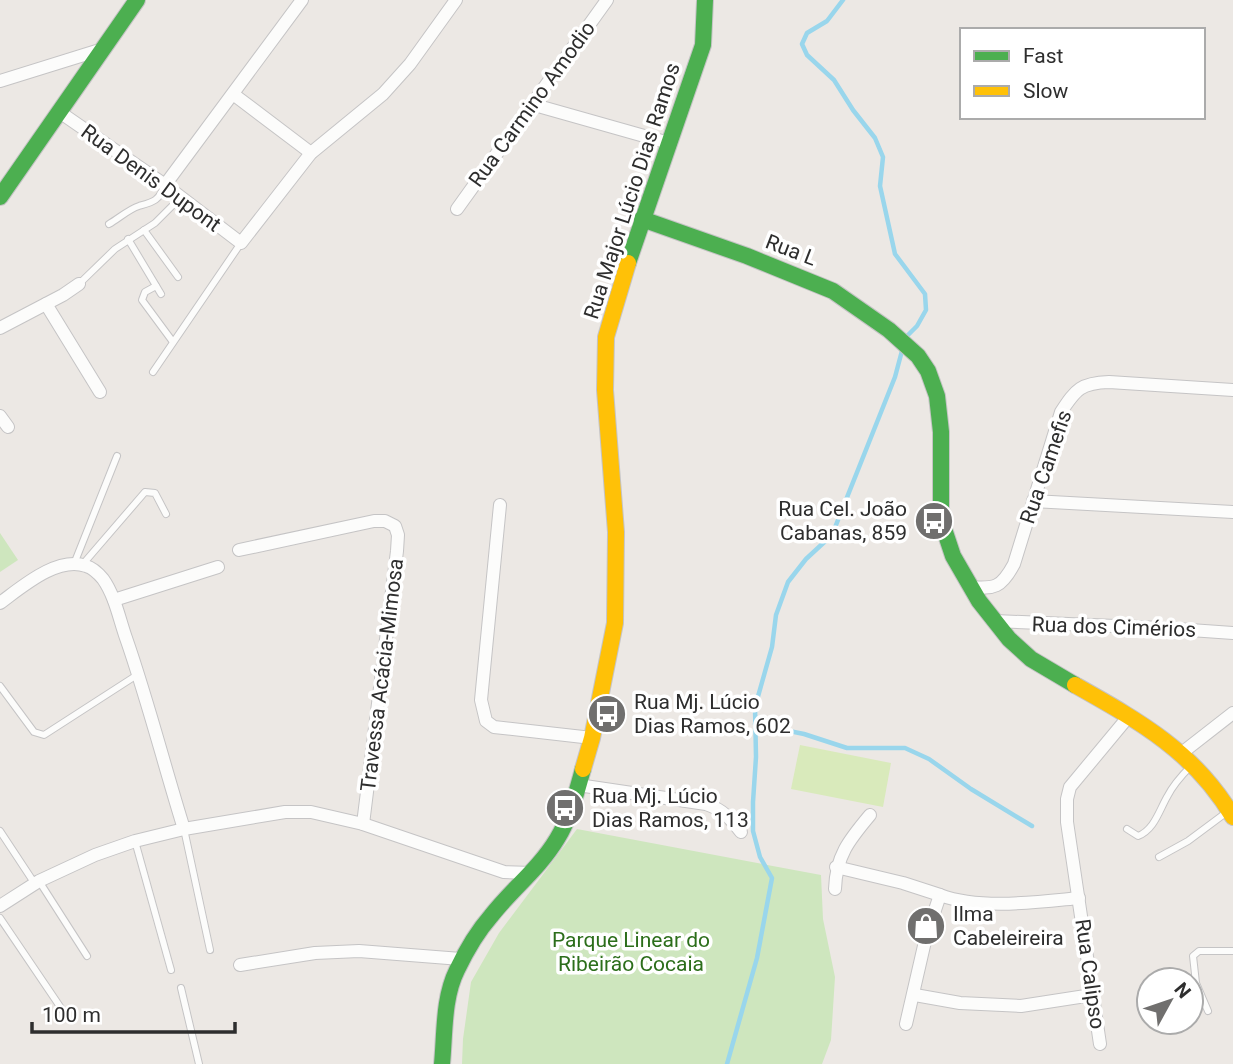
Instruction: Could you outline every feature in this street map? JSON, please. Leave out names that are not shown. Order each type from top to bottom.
[{"type":"street","points":[[0,197],[61,113],[137,0]]},
{"type":"street","points":[[165,185],[302,0]]},
{"type":"street","points":[[241,243],[311,153],[383,94],[410,64],[456,0]]},
{"type":"street","name":"Rua Carmino Amodio","points":[[457,209],[607,0]]},
{"type":"street","name":"Rua Major Lúcio Dias Ramos","points":[[442,1064],[448,993],[461,959],[491,915],[543,860],[568,820],[592,738],[615,623],[616,532],[605,390],[606,337],[642,219],[703,45],[705,0]]},
{"type":"street","points":[[0,80],[103,49]]},
{"type":"street","points":[[233,94],[311,153]]},
{"type":"street","points":[[531,104],[669,142]]},
{"type":"street","name":"Rua Denis Dupont","points":[[61,113],[165,185],[241,243]]},
{"type":"street","name":"Rua L","points":[[642,219],[816,282],[848,299],[910,348],[931,375],[937,392],[943,527],[969,587],[1026,655],[1129,716],[1189,758],[1211,780],[1231,813]]},
{"type":"street","points":[[0,328],[79,284]]},
{"type":"street","points":[[46,304],[100,392]]},
{"type":"street","name":"Rua Camefis","points":[[969,587],[988,589],[1000,585],[1007,578],[1014,564],[1061,412],[1073,393],[1088,383],[1109,382],[1233,390]]},
{"type":"street","points":[[0,416],[8,427]]},
{"type":"street","points":[[1033,501],[1233,512]]},
{"type":"street","points":[[500,505],[483,673],[482,712],[486,721],[494,727],[592,738]]},
{"type":"street","name":"Travessa Acácia-Mimosa","points":[[239,550],[373,521],[385,521],[395,526],[398,535],[397,551],[363,824]]},
{"type":"street","points":[[0,603],[58,567],[78,564],[93,568],[102,577],[114,600],[139,674],[184,829]]},
{"type":"street","points":[[114,600],[218,567]]},
{"type":"street","name":"Rua dos Cimérios","points":[[995,621],[1233,633]]},
{"type":"street","points":[[1189,758],[1233,713]]},
{"type":"street","name":"Rua Calipso","points":[[1100,1044],[1067,822],[1068,792],[1129,716]]},
{"type":"street","points":[[578,785],[706,804],[729,816],[741,832]]},
{"type":"street","points":[[0,906],[37,882],[94,855],[135,841],[184,829],[298,812],[311,812],[363,824],[504,872],[532,873]]},
{"type":"street","points":[[835,889],[836,867],[849,841],[870,815]]},
{"type":"street","points":[[836,867],[940,895],[980,902],[1022,903],[1079,898]]},
{"type":"street","points":[[504,872],[513,893]]},
{"type":"street","points":[[906,1024],[915,995],[926,937],[940,895]]},
{"type":"street","points":[[240,965],[315,954],[359,951],[461,959]]},
{"type":"street","points":[[915,995],[960,1003],[1021,1006],[1092,995]]},
{"type":"lane","points":[[109,225],[140,206],[150,204],[162,193],[165,185]]},
{"type":"lane","points":[[79,284],[128,239],[155,223],[181,197]]},
{"type":"lane","points":[[144,230],[178,277]]},
{"type":"lane","points":[[128,239],[161,294]]},
{"type":"lane","points":[[153,372],[241,243]]},
{"type":"lane","points":[[156,286],[145,292],[142,300],[173,342]]},
{"type":"lane","points":[[78,564],[117,456]]},
{"type":"lane","points":[[78,564],[145,492],[155,493],[166,514]]},
{"type":"lane","points":[[0,686],[36,734],[49,733],[139,674]]},
{"type":"lane","points":[[1127,829],[1138,836],[1144,833],[1160,813],[1189,758]]},
{"type":"lane","points":[[1159,858],[1231,813]]},
{"type":"lane","points":[[184,829],[210,950]]},
{"type":"lane","points":[[0,831],[88,956]]},
{"type":"lane","points":[[135,841],[171,970]]},
{"type":"lane","points":[[0,918],[63,1011]]},
{"type":"lane","points":[[1208,1011],[1195,983],[1193,956],[1199,951],[1233,951]]},
{"type":"lane","points":[[181,988],[199,1064]]},
{"type":"green space","points":[[0,533],[18,560],[0,572]]},
{"type":"green space","points":[[800,745],[891,763],[883,807],[791,789]]},
{"type":"green space","name":"Parque Linear do Ribeirão Cocaia","points":[[577,829],[821,875],[823,919],[835,977],[831,1040],[822,1064],[462,1064],[471,982],[499,933]]},
{"type":"waterway","points":[[843,0],[827,21],[807,33],[802,44],[807,55],[834,80],[875,138],[883,157],[880,186],[895,254],[925,294],[926,310],[917,326],[905,338]]},
{"type":"waterway","points":[[727,1064],[757,958],[772,878],[760,857],[753,831],[753,802],[755,707],[772,647],[776,615],[788,582],[806,559],[832,535],[895,377],[903,347]]},
{"type":"waterway","points":[[755,724],[804,734],[847,748],[905,748],[929,759],[971,789],[1032,826]]},
{"type":"traffic: fast","points":[[0,197],[137,0]]},
{"type":"traffic: fast","points":[[628,263],[703,45],[705,0]]},
{"type":"traffic: fast","points":[[642,219],[747,256],[833,291],[889,330],[918,356],[928,371],[937,396],[941,432],[941,508],[943,526],[953,556],[979,601],[1009,639],[1031,659],[1075,685]]},
{"type":"traffic: fast","points":[[442,1064],[447,1004],[457,970],[486,922],[542,860],[557,839],[569,814],[583,769]]},
{"type":"traffic: slow","points":[[583,769],[592,738],[615,623],[616,532],[605,390],[606,337],[628,263]]},
{"type":"traffic: slow","points":[[1075,685],[1164,740],[1201,774],[1233,817]]},
{"type":"place","name":"Rua Cel. João Cabanas, 859","points":[[934,521]]},
{"type":"place","name":"Rua Mj. Lúcio Dias Ramos, 602","points":[[607,714]]},
{"type":"place","name":"Rua Mj. Lúcio Dias Ramos, 113","points":[[565,808]]},
{"type":"place","name":"Ilma Cabeleireira","points":[[926,926]]}]
